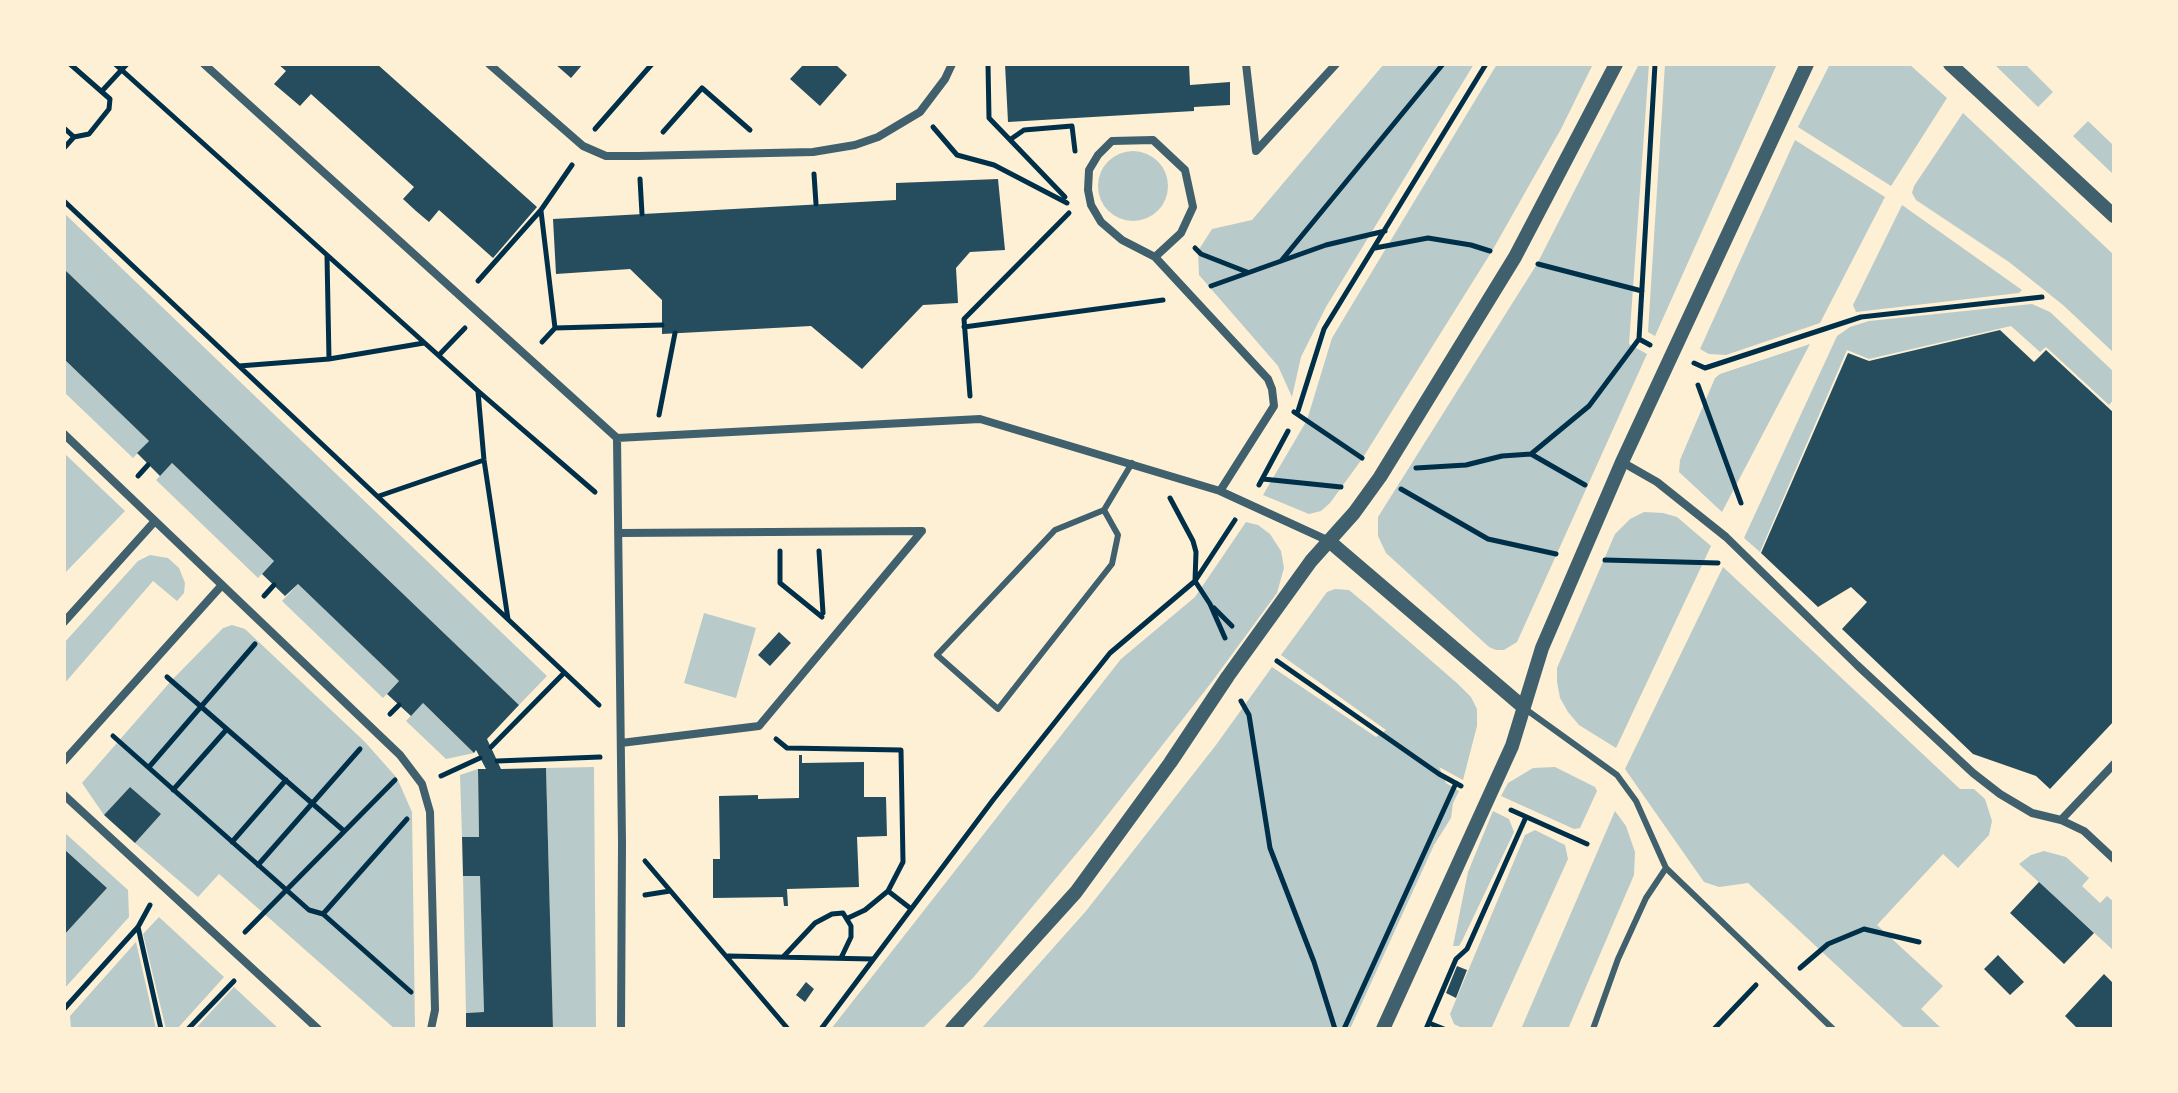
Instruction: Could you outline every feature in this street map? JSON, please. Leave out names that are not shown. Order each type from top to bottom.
[{"type":"street","points":[[204,64],[617,438],[980,419],[1132,463],[1220,491],[1329,541],[1522,706]]},
{"type":"street","points":[[489,64],[583,146],[606,156],[813,152],[855,145],[878,137],[920,112],[945,79],[952,64]]},
{"type":"street","points":[[1246,64],[1256,151],[1336,64]]},
{"type":"street","points":[[952,1029],[1076,892],[1311,561],[1380,477],[1491,298],[1616,64]]},
{"type":"street","points":[[1383,1029],[1512,746],[1542,648],[1622,462],[1807,64]]},
{"type":"street","points":[[1950,64],[2114,216]]},
{"type":"street","points":[[1155,257],[1181,233],[1193,207],[1185,170],[1153,140],[1112,141],[1089,170],[1091,205],[1101,222],[1122,240],[1155,257],[1268,379],[1272,389],[1274,406],[1220,491]]},
{"type":"street","points":[[64,434],[374,731],[422,784],[430,812],[435,1010],[431,1029]]},
{"type":"street","points":[[617,438],[621,1029]]},
{"type":"street","points":[[1622,462],[1657,482],[1726,537],[1973,773],[2032,813],[2061,820],[2084,831],[2114,859]]},
{"type":"street","points":[[64,622],[155,521]]},
{"type":"street","points":[[619,533],[922,531],[759,726],[621,743]]},
{"type":"street","points":[[64,761],[222,585]]},
{"type":"street","points":[[2061,820],[2114,764]]},
{"type":"street","points":[[64,795],[318,1029]]},
{"type":"lane","points":[[1104,510],[1118,535],[1112,564],[998,709],[937,655],[1055,530],[1104,510],[1132,463]]},
{"type":"lane","points":[[1522,706],[1617,775],[1636,801],[1666,868],[1833,1029]]},
{"type":"lane","points":[[1593,1029],[1618,959],[1646,898],[1666,868]]},
{"type":"path","points":[[64,148],[74,137],[89,134],[109,109],[110,99],[70,64]]},
{"type":"path","points":[[115,64],[597,494],[619,499]]},
{"type":"path","points":[[102,91],[127,64]]},
{"type":"path","points":[[474,286],[541,210],[596,127],[652,64]]},
{"type":"path","points":[[988,64],[989,118],[1075,208]]},
{"type":"path","points":[[1280,262],[1443,64]]},
{"type":"path","points":[[821,1029],[910,908],[1110,653],[1195,581],[1263,479],[1297,413],[1324,329],[1486,64]]},
{"type":"path","points":[[1531,454],[1589,406],[1639,339],[1655,64]]},
{"type":"path","points":[[659,137],[702,88],[754,133]]},
{"type":"path","points":[[920,112],[957,155],[994,165],[1075,208]]},
{"type":"path","points":[[1011,139],[1024,130],[1072,126]]},
{"type":"path","points":[[64,128],[74,137]]},
{"type":"path","points":[[813,152],[816,204]]},
{"type":"path","points":[[638,156],[642,214]]},
{"type":"path","points":[[64,201],[599,705]]},
{"type":"path","points":[[970,396],[964,319],[1075,208]]},
{"type":"path","points":[[541,210],[555,328]]},
{"type":"path","points":[[964,327],[1189,294],[1326,245],[1386,231]]},
{"type":"path","points":[[1181,233],[1201,254],[1249,273]]},
{"type":"path","points":[[1374,248],[1428,238],[1492,251]]},
{"type":"path","points":[[327,255],[329,359]]},
{"type":"path","points":[[1537,263],[1642,291]]},
{"type":"path","points":[[1151,289],[1162,300]]},
{"type":"path","points":[[1694,363],[1705,368],[1861,317],[2042,297]]},
{"type":"path","points":[[439,355],[479,312]]},
{"type":"path","points":[[542,343],[555,328],[662,325]]},
{"type":"path","points":[[658,418],[675,333]]},
{"type":"path","points":[[1639,339],[1651,345]]},
{"type":"path","points":[[239,366],[329,359],[425,343]]},
{"type":"path","points":[[1698,385],[1741,503]]},
{"type":"path","points":[[478,391],[484,460],[508,621]]},
{"type":"path","points":[[1274,406],[1297,413],[1362,459],[1380,477],[1488,539],[1580,560],[1718,563]]},
{"type":"path","points":[[1263,479],[1342,487],[1408,468],[1466,465],[1502,456],[1531,454],[1588,486]]},
{"type":"path","points":[[379,496],[484,460]]},
{"type":"path","points":[[139,475],[148,465]]},
{"type":"path","points":[[1158,471],[1193,541],[1196,552],[1195,581],[1225,637],[1228,676],[1249,715],[1270,848],[1314,962],[1335,1029]]},
{"type":"path","points":[[817,531],[823,618]]},
{"type":"path","points":[[780,532],[780,583],[838,631]]},
{"type":"path","points":[[1210,604],[1233,627]]},
{"type":"path","points":[[149,767],[268,629]]},
{"type":"path","points":[[1277,661],[1439,774],[1459,784],[1344,1029]]},
{"type":"path","points":[[491,747],[564,674]]},
{"type":"path","points":[[166,676],[344,831]]},
{"type":"path","points":[[759,726],[787,748],[901,750],[903,862],[888,891],[865,910],[848,918]]},
{"type":"path","points":[[173,790],[227,729]]},
{"type":"path","points":[[258,865],[374,731]]},
{"type":"path","points":[[113,736],[309,910],[323,914],[435,1010]]},
{"type":"path","points":[[497,761],[621,757]]},
{"type":"path","points":[[422,784],[479,760]]},
{"type":"path","points":[[231,948],[408,765]]},
{"type":"path","points":[[232,842],[286,780]]},
{"type":"path","points":[[323,914],[427,798]]},
{"type":"path","points":[[1507,808],[1587,844]]},
{"type":"path","points":[[1444,1029],[1427,1026],[1456,959],[1467,949],[1526,817]]},
{"type":"path","points":[[622,843],[651,866],[788,1029]]},
{"type":"path","points":[[888,891],[910,908]]},
{"type":"path","points":[[64,1009],[138,927],[151,904]]},
{"type":"path","points":[[783,957],[815,923],[832,914],[843,913],[851,926],[851,937],[841,958]]},
{"type":"path","points":[[138,927],[161,1029]]},
{"type":"path","points":[[1784,982],[1828,944],[1864,929],[1919,942]]},
{"type":"path","points":[[728,956],[873,959]]},
{"type":"path","points":[[1714,1029],[1770,969]]},
{"type":"path","points":[[188,1029],[234,981]]},
{"type":"shaded area","points":[[1384,64],[1474,64],[1326,307],[1301,357],[1292,397],[1278,366],[1199,275],[1198,251],[1212,229],[1252,220]]},
{"type":"shaded area","points":[[1497,64],[1593,64],[1561,129],[1492,251],[1362,459],[1330,503],[1321,511],[1309,514],[1263,495],[1307,420],[1332,338]]},
{"type":"shaded area","points":[[1639,64],[1649,64],[1629,344],[1647,354],[1517,642],[1504,650],[1496,650],[1386,553],[1378,536],[1378,517],[1537,264]]},
{"type":"shaded area","points":[[1665,64],[1777,64],[1655,336],[1648,332]]},
{"type":"shaded area","points":[[1830,64],[1909,64],[1947,98],[1891,186],[1798,127]]},
{"type":"shaded area","points":[[1994,64],[2025,64],[2053,92],[2038,107]]},
{"type":"shaded area","points":[[1963,113],[2114,255],[2114,353],[2063,305],[2009,262],[1916,200],[1912,193],[1914,186]]},
{"type":"shaded area","points":[[2088,121],[2114,146],[2114,175],[2073,136]]},
{"type":"shaded area","points":[[1795,140],[1885,197],[1820,323],[1726,355],[1709,354],[1700,349]]},
{"type":"shaded area","points":[[1140,151],[1162,166],[1168,186],[1166,200],[1158,211],[1147,219],[1126,221],[1108,211],[1100,200],[1098,179],[1108,161],[1119,153]]},
{"type":"shaded area","points":[[1902,205],[2022,290],[2019,293],[1856,312],[1853,305]]},
{"type":"shaded area","points":[[64,213],[547,676],[519,705],[64,269]]},
{"type":"shaded area","points":[[2032,304],[2050,312],[2114,372],[2114,399],[2109,405],[2046,347],[2040,352],[2011,326],[1869,359],[1847,350],[1760,552],[1744,538],[1837,336],[1850,327],[1869,321]]},
{"type":"shaded area","points":[[1810,344],[1722,512],[1679,472],[1680,460],[1715,378]]},
{"type":"shaded area","points":[[64,359],[149,441],[133,458],[64,392]]},
{"type":"shaded area","points":[[64,453],[125,511],[64,574]]},
{"type":"shaded area","points":[[172,463],[274,561],[258,578],[156,480]]},
{"type":"shaded area","points":[[1644,512],[1677,517],[1711,546],[1616,748],[1579,725],[1568,712],[1560,698],[1557,668],[1615,534],[1630,519]]},
{"type":"shaded area","points":[[1246,522],[1258,525],[1270,534],[1281,551],[1284,568],[1277,593],[1092,835],[973,978],[922,1029],[831,1029],[1121,659],[1195,597]]},
{"type":"shaded area","points":[[150,555],[168,558],[179,568],[185,583],[184,593],[177,601],[153,581],[64,684],[64,643],[138,561]]},
{"type":"shaded area","points":[[1723,567],[1960,789],[1974,789],[1985,799],[1992,821],[1989,835],[1958,868],[1943,854],[1877,925],[1943,986],[1921,1009],[1942,1029],[1905,1029],[1748,883],[1719,887],[1704,882],[1625,769]]},
{"type":"shaded area","points":[[298,584],[399,681],[383,698],[282,601]]},
{"type":"shaded area","points":[[1349,590],[1367,605],[1458,684],[1471,697],[1477,709],[1477,726],[1463,780],[1439,767],[1446,783],[1459,791],[1451,818],[1434,845],[1350,1029],[981,1029],[1086,911],[1216,745],[1272,667],[1376,737],[1386,730],[1281,655],[1327,592]]},
{"type":"shaded area","points":[[704,613],[756,628],[736,698],[684,683]]},
{"type":"shaded area","points":[[232,625],[245,629],[365,742],[397,778],[412,812],[415,1029],[395,1029],[219,874],[198,897],[135,843],[160,814],[130,787],[104,815],[82,783],[171,681],[223,628]]},
{"type":"shaded area","points":[[423,703],[474,753],[446,759],[406,721]]},
{"type":"shaded area","points":[[594,767],[596,1029],[553,1029],[546,768]]},
{"type":"shaded area","points":[[1555,767],[1595,787],[1597,791],[1580,828],[1574,829],[1501,796],[1508,783],[1533,768]]},
{"type":"shaded area","points":[[478,769],[479,837],[462,837],[460,775]]},
{"type":"shaded area","points":[[1493,811],[1509,819],[1514,832],[1462,941],[1459,946],[1453,946],[1468,872]]},
{"type":"shaded area","points":[[1615,811],[1626,826],[1635,852],[1634,875],[1568,1029],[1521,1029]]},
{"type":"shaded area","points":[[1535,830],[1565,845],[1568,859],[1491,1029],[1464,1029],[1454,1024],[1450,1014],[1525,835]]},
{"type":"shaded area","points":[[64,832],[128,890],[129,917],[64,989],[64,935],[107,888],[64,849]]},
{"type":"shaded area","points":[[2044,851],[2066,857],[2089,878],[2082,886],[2100,903],[2107,896],[2114,902],[2114,951],[2019,864],[2031,855]]},
{"type":"shaded area","points":[[463,876],[480,876],[484,1012],[466,1013]]},
{"type":"shaded area","points":[[159,917],[224,977],[177,1029],[166,1029],[143,934]]},
{"type":"shaded area","points":[[136,942],[156,1029],[71,1029],[70,1016]]},
{"type":"shaded area","points":[[234,987],[279,1029],[195,1029]]},
{"type":"building","points":[[278,64],[377,64],[537,207],[493,258],[439,210],[429,222],[416,211],[403,199],[414,187],[311,94],[300,106],[274,84],[286,71]]},
{"type":"building","points":[[555,64],[583,64],[571,78]]},
{"type":"building","points":[[804,64],[835,64],[847,75],[820,106],[790,79]]},
{"type":"building","points":[[1005,64],[1189,64],[1190,85],[1230,82],[1230,105],[1194,107],[1194,111],[1008,122]]},
{"type":"building","points":[[998,179],[1005,250],[970,252],[956,268],[958,303],[923,305],[862,369],[811,326],[662,334],[662,300],[630,269],[556,274],[553,219],[896,200],[896,183]]},
{"type":"building","points":[[64,269],[519,705],[487,739],[501,769],[546,768],[553,1029],[466,1029],[466,1013],[484,1012],[480,876],[463,876],[462,837],[479,837],[478,769],[486,769],[476,750],[474,753],[423,703],[411,716],[387,694],[399,681],[298,584],[285,596],[262,574],[274,561],[172,463],[160,476],[137,453],[149,441],[64,359]]},
{"type":"building","points":[[2000,330],[2034,362],[2046,350],[2114,413],[2114,721],[2050,789],[2036,776],[1973,754],[1842,629],[1867,602],[1851,587],[1818,607],[1761,553],[1848,353],[1869,361]]},
{"type":"building","points":[[779,632],[791,643],[770,666],[758,655]]},
{"type":"building","points":[[799,755],[802,755],[802,763],[864,762],[864,797],[886,797],[887,836],[857,837],[859,887],[787,889],[788,906],[784,906],[783,897],[713,898],[713,859],[720,859],[719,796],[799,798]]},
{"type":"building","points":[[130,787],[161,814],[135,843],[104,815]]},
{"type":"building","points":[[64,849],[107,888],[64,935]]},
{"type":"building","points":[[2039,882],[2094,933],[2064,964],[2010,913]]},
{"type":"building","points":[[1998,955],[2024,982],[2010,995],[1984,969]]},
{"type":"building","points":[[1457,966],[1467,970],[1456,998],[1446,993]]},
{"type":"building","points":[[2104,974],[2114,984],[2114,1029],[2078,1029],[2065,1016]]},
{"type":"building","points":[[806,982],[814,989],[805,1002],[796,995]]}]
